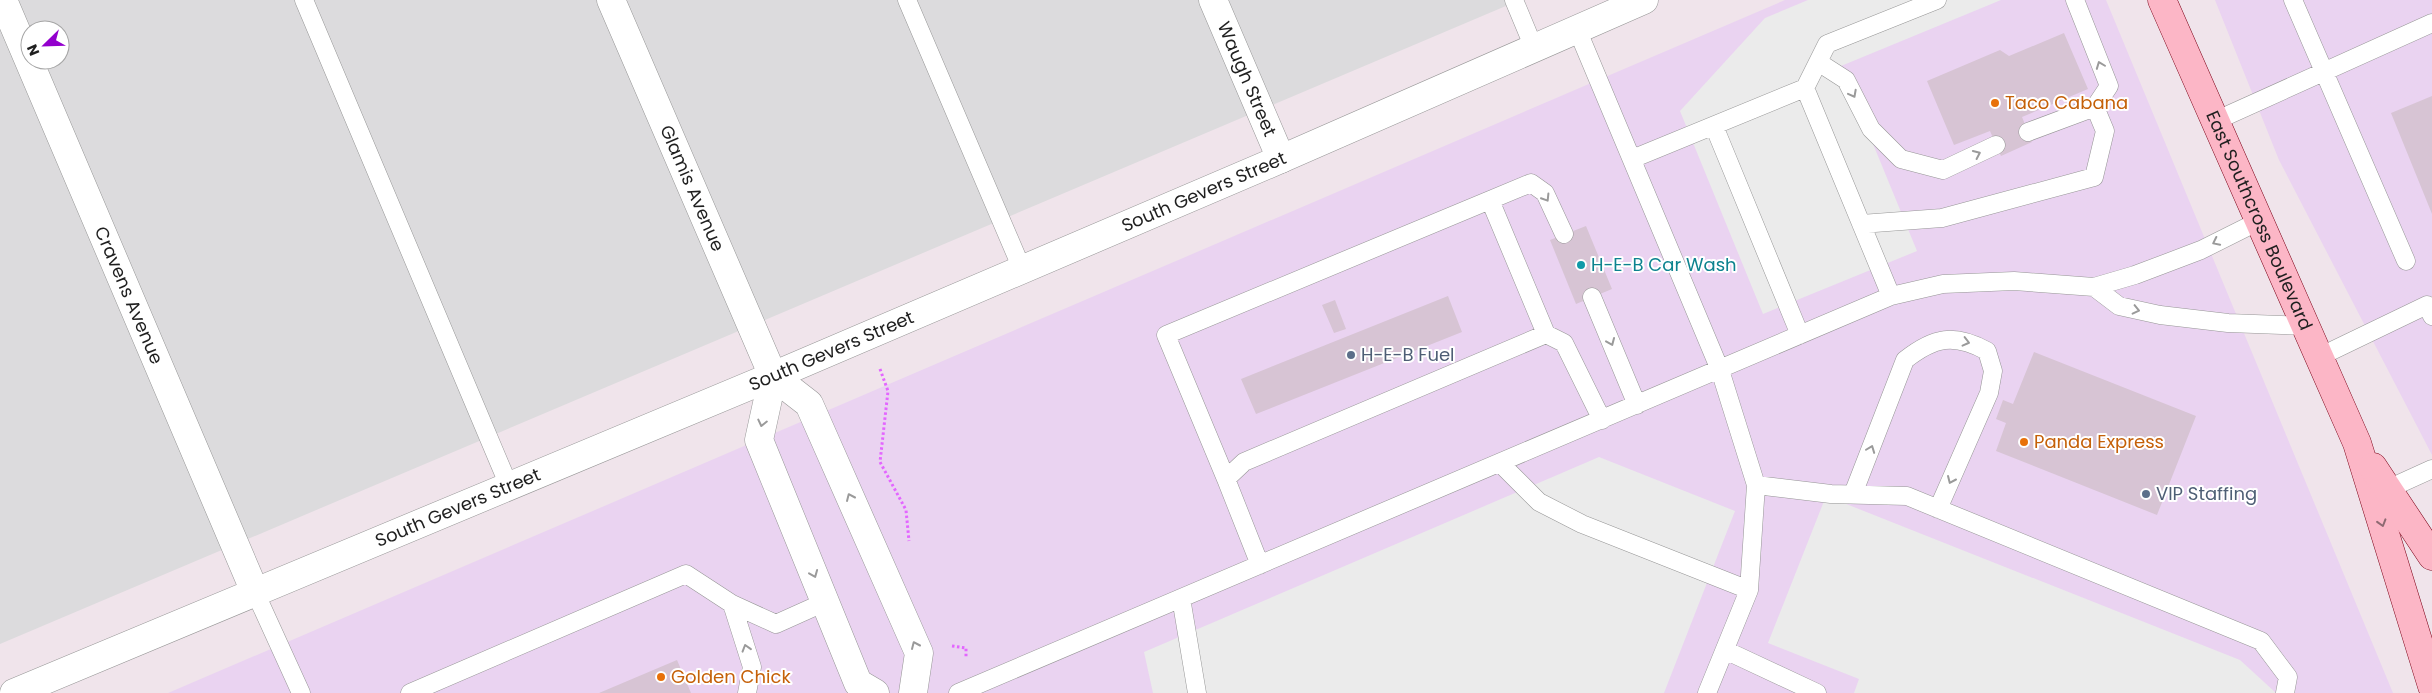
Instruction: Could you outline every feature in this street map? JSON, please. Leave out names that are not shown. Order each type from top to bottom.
[{"type":"main road","name":"East Southcross Boulevard","points":[[2162,0],[2357,443],[2432,686]]},
{"type":"main road","name":"East Southcross Boulevard","points":[[2357,443],[2432,556]]},
{"type":"street","name":"Cravens Avenue","points":[[3,0],[255,592]]},
{"type":"street","name":"Glamis Avenue","points":[[611,0],[773,376]]},
{"type":"street","name":"Waugh Street","points":[[1213,0],[1281,159]]},
{"type":"street","name":"South Gevers Street","points":[[14,693],[773,376],[1281,159],[1644,0]]},
{"type":"street","points":[[875,693],[858,683],[759,440],[773,376],[810,404],[919,653],[913,693]]},
{"type":"lane","points":[[304,0],[509,486]]},
{"type":"lane","points":[[907,0],[1022,269]]},
{"type":"lane","points":[[1514,0],[1534,48]]},
{"type":"lane","points":[[1632,159],[1805,88],[1827,44],[1936,0]]},
{"type":"lane","points":[[2028,132],[2095,107],[2109,86],[2075,0]]},
{"type":"lane","points":[[2293,0],[2406,261]]},
{"type":"lane","points":[[2215,121],[2432,22]]},
{"type":"lane","points":[[1577,29],[1720,370],[1756,484],[1749,590],[1707,693]]},
{"type":"lane","points":[[1818,62],[1846,80],[1871,129],[1902,159],[1943,170],[1996,146]]},
{"type":"lane","points":[[1805,88],[1891,296]]},
{"type":"lane","points":[[1861,224],[1942,218],[2094,177],[2105,131],[2095,107]]},
{"type":"lane","points":[[1714,126],[1800,335]]},
{"type":"lane","points":[[1260,565],[1166,335],[1531,183],[1545,193],[1564,234]]},
{"type":"lane","points":[[1490,200],[1546,334],[1564,344],[1602,420]]},
{"type":"lane","points":[[961,692],[1891,296],[1943,284],[1960,283],[2014,281],[2094,287],[2135,275],[2201,250],[2259,221]]},
{"type":"lane","points":[[2094,287],[2119,306],[2160,315],[2228,323],[2305,326]]},
{"type":"lane","points":[[1592,297],[1637,405]]},
{"type":"lane","points":[[2319,357],[2427,305],[2432,316]]},
{"type":"lane","points":[[1226,478],[1244,462],[1546,334]]},
{"type":"lane","points":[[1853,494],[1905,360],[1922,346],[1948,339],[1968,341],[1987,351],[1994,371],[1989,393],[1938,509]]},
{"type":"lane","points":[[1500,463],[1539,502],[1582,524],[1749,590]]},
{"type":"lane","points":[[2388,489],[2432,469]]},
{"type":"lane","points":[[1756,484],[1831,494],[1907,496],[2261,641],[2288,677],[2285,693]]},
{"type":"lane","points":[[410,693],[442,688],[686,574],[732,604],[776,624],[825,602]]},
{"type":"lane","points":[[255,592],[301,693]]},
{"type":"lane","points":[[1181,598],[1197,693]]},
{"type":"lane","points":[[732,604],[752,667],[747,693]]},
{"type":"lane","points":[[1725,650],[1817,693]]},
{"type":"path","points":[[880,369],[888,391],[880,462],[906,510],[909,542]]},
{"type":"path","points":[[944,643],[955,648],[966,648],[961,692]]},
{"type":"shaded area","points":[[0,0],[1520,0],[0,644]]},
{"type":"shaded area","points":[[1785,0],[2106,0],[2393,693],[168,693]]},
{"type":"shaded area","points":[[1808,0],[2001,0],[1841,66],[1917,251],[1763,314],[1680,111],[1765,18]]},
{"type":"shaded area","points":[[2215,0],[2432,0],[2432,455],[2279,160]]},
{"type":"shaded area","points":[[1599,457],[1735,511],[1664,693],[1153,693],[1144,652]]},
{"type":"shaded area","points":[[1826,496],[2240,660],[2276,693],[1854,693],[1859,679],[1768,643]]},
{"type":"building","name":"Taco Cabana","points":[[2064,33],[2088,89],[2022,117],[2032,142],[2001,156],[1990,131],[1954,145],[1927,81],[2000,50],[2009,56]]},
{"type":"building","points":[[2432,96],[2432,214],[2391,113]]},
{"type":"building","name":"H-E-B Car Wash","points":[[1586,226],[1612,289],[1576,304],[1550,240]]},
{"type":"building","name":"H-E-B Fuel","points":[[1448,296],[1462,332],[1256,414],[1241,379]]},
{"type":"building","points":[[1335,300],[1346,329],[1334,333],[1322,305]]},
{"type":"building","points":[[2034,352],[2196,416],[2157,515],[1996,451],[2006,423],[1996,419],[2003,400],[2013,404]]},
{"type":"building","name":"Golden Chick","points":[[677,660],[691,693],[599,693]]},
{"type":"place","name":"Taco Cabana","points":[[1995,103]]},
{"type":"place","name":"H-E-B Car Wash","points":[[1581,265]]},
{"type":"place","name":"H-E-B Fuel","points":[[1351,355]]},
{"type":"place","name":"Panda Express","points":[[2024,442]]},
{"type":"place","name":"VIP Staffing","points":[[2146,494]]},
{"type":"place","name":"Golden Chick","points":[[661,677]]}]
